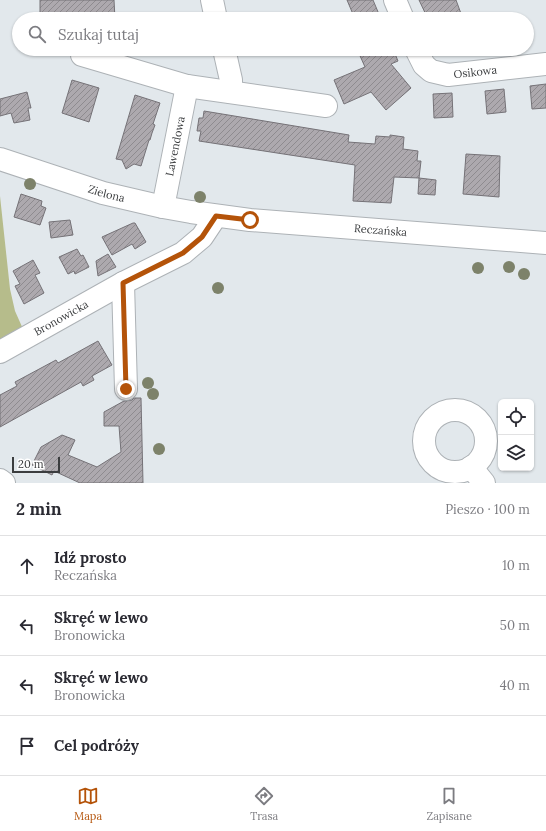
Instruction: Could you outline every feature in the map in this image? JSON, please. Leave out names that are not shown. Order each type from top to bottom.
[{"type":"street","points":[[212,0],[215,12]]},
{"type":"street","points":[[395,0],[400,12]]},
{"type":"street","points":[[82,56],[187,86],[326,106]]},
{"type":"street","points":[[226,56],[231,80],[231,92]]},
{"type":"street","name":"Osikowa","points":[[420,56],[424,64],[432,71],[448,75],[546,64]]},
{"type":"street","name":"Lawendowa","points":[[163,207],[187,86]]},
{"type":"street","name":"Zielona","points":[[0,159],[103,193],[163,207],[216,216]]},
{"type":"street","name":"Reczańska","points":[[216,216],[546,243]]},
{"type":"street","name":"Bronowicka","points":[[0,352],[123,283],[183,253],[202,237],[216,216]]},
{"type":"street","points":[[123,283],[126,389]]},
{"type":"street","points":[[0,480],[4,483]]},
{"type":"green space","points":[[0,196],[10,289],[15,311],[23,329],[0,341]]},
{"type":"building","points":[[40,0],[114,0],[115,12],[40,12]]},
{"type":"building","points":[[347,0],[373,0],[378,12],[352,12]]},
{"type":"building","points":[[419,0],[456,0],[460,12],[425,12]]},
{"type":"building","points":[[360,56],[396,56],[398,61],[391,64],[411,88],[386,110],[371,92],[344,104],[334,80],[365,67]]},
{"type":"building","points":[[72,80],[99,88],[89,122],[62,113]]},
{"type":"building","points":[[546,84],[546,108],[532,109],[530,86]]},
{"type":"building","points":[[504,89],[506,112],[487,114],[485,91]]},
{"type":"building","points":[[27,92],[31,108],[28,108],[30,120],[14,123],[11,113],[0,116],[0,99]]},
{"type":"building","points":[[452,93],[453,117],[434,118],[433,94]]},
{"type":"building","points":[[135,95],[160,103],[153,124],[155,125],[141,166],[134,164],[126,169],[122,160],[116,159]]},
{"type":"building","points":[[204,111],[349,135],[348,142],[375,144],[376,136],[390,137],[390,135],[404,137],[403,149],[418,151],[417,161],[421,161],[419,178],[394,177],[391,203],[353,201],[355,165],[199,141],[201,131],[197,131],[199,118],[203,118]]},
{"type":"building","points":[[466,154],[500,156],[499,197],[463,194]]},
{"type":"building","points":[[419,178],[436,180],[435,195],[418,194]]},
{"type":"building","points":[[21,194],[42,201],[41,206],[46,208],[40,225],[14,217]]},
{"type":"building","points":[[70,220],[73,235],[51,238],[49,222]]},
{"type":"building","points":[[135,223],[146,242],[135,249],[132,244],[112,255],[102,237]]},
{"type":"building","points":[[77,249],[81,256],[83,255],[89,267],[75,274],[74,271],[68,274],[59,257]]},
{"type":"building","points":[[108,254],[116,267],[98,276],[96,261]]},
{"type":"building","points":[[33,260],[40,273],[35,275],[44,293],[24,304],[15,286],[20,284],[13,271]]},
{"type":"building","points":[[98,341],[112,365],[92,376],[94,380],[83,386],[81,382],[0,427],[0,395],[17,386],[15,382],[56,360],[58,363]]},
{"type":"building","points":[[134,398],[141,398],[143,483],[80,483],[54,471],[52,475],[32,465],[41,447],[62,435],[75,440],[68,455],[97,467],[121,452],[119,426],[104,426],[104,412],[124,401],[132,400]]},
{"type":"route","points":[[126,389],[123,283],[183,253],[202,237],[216,216],[250,220]]}]
